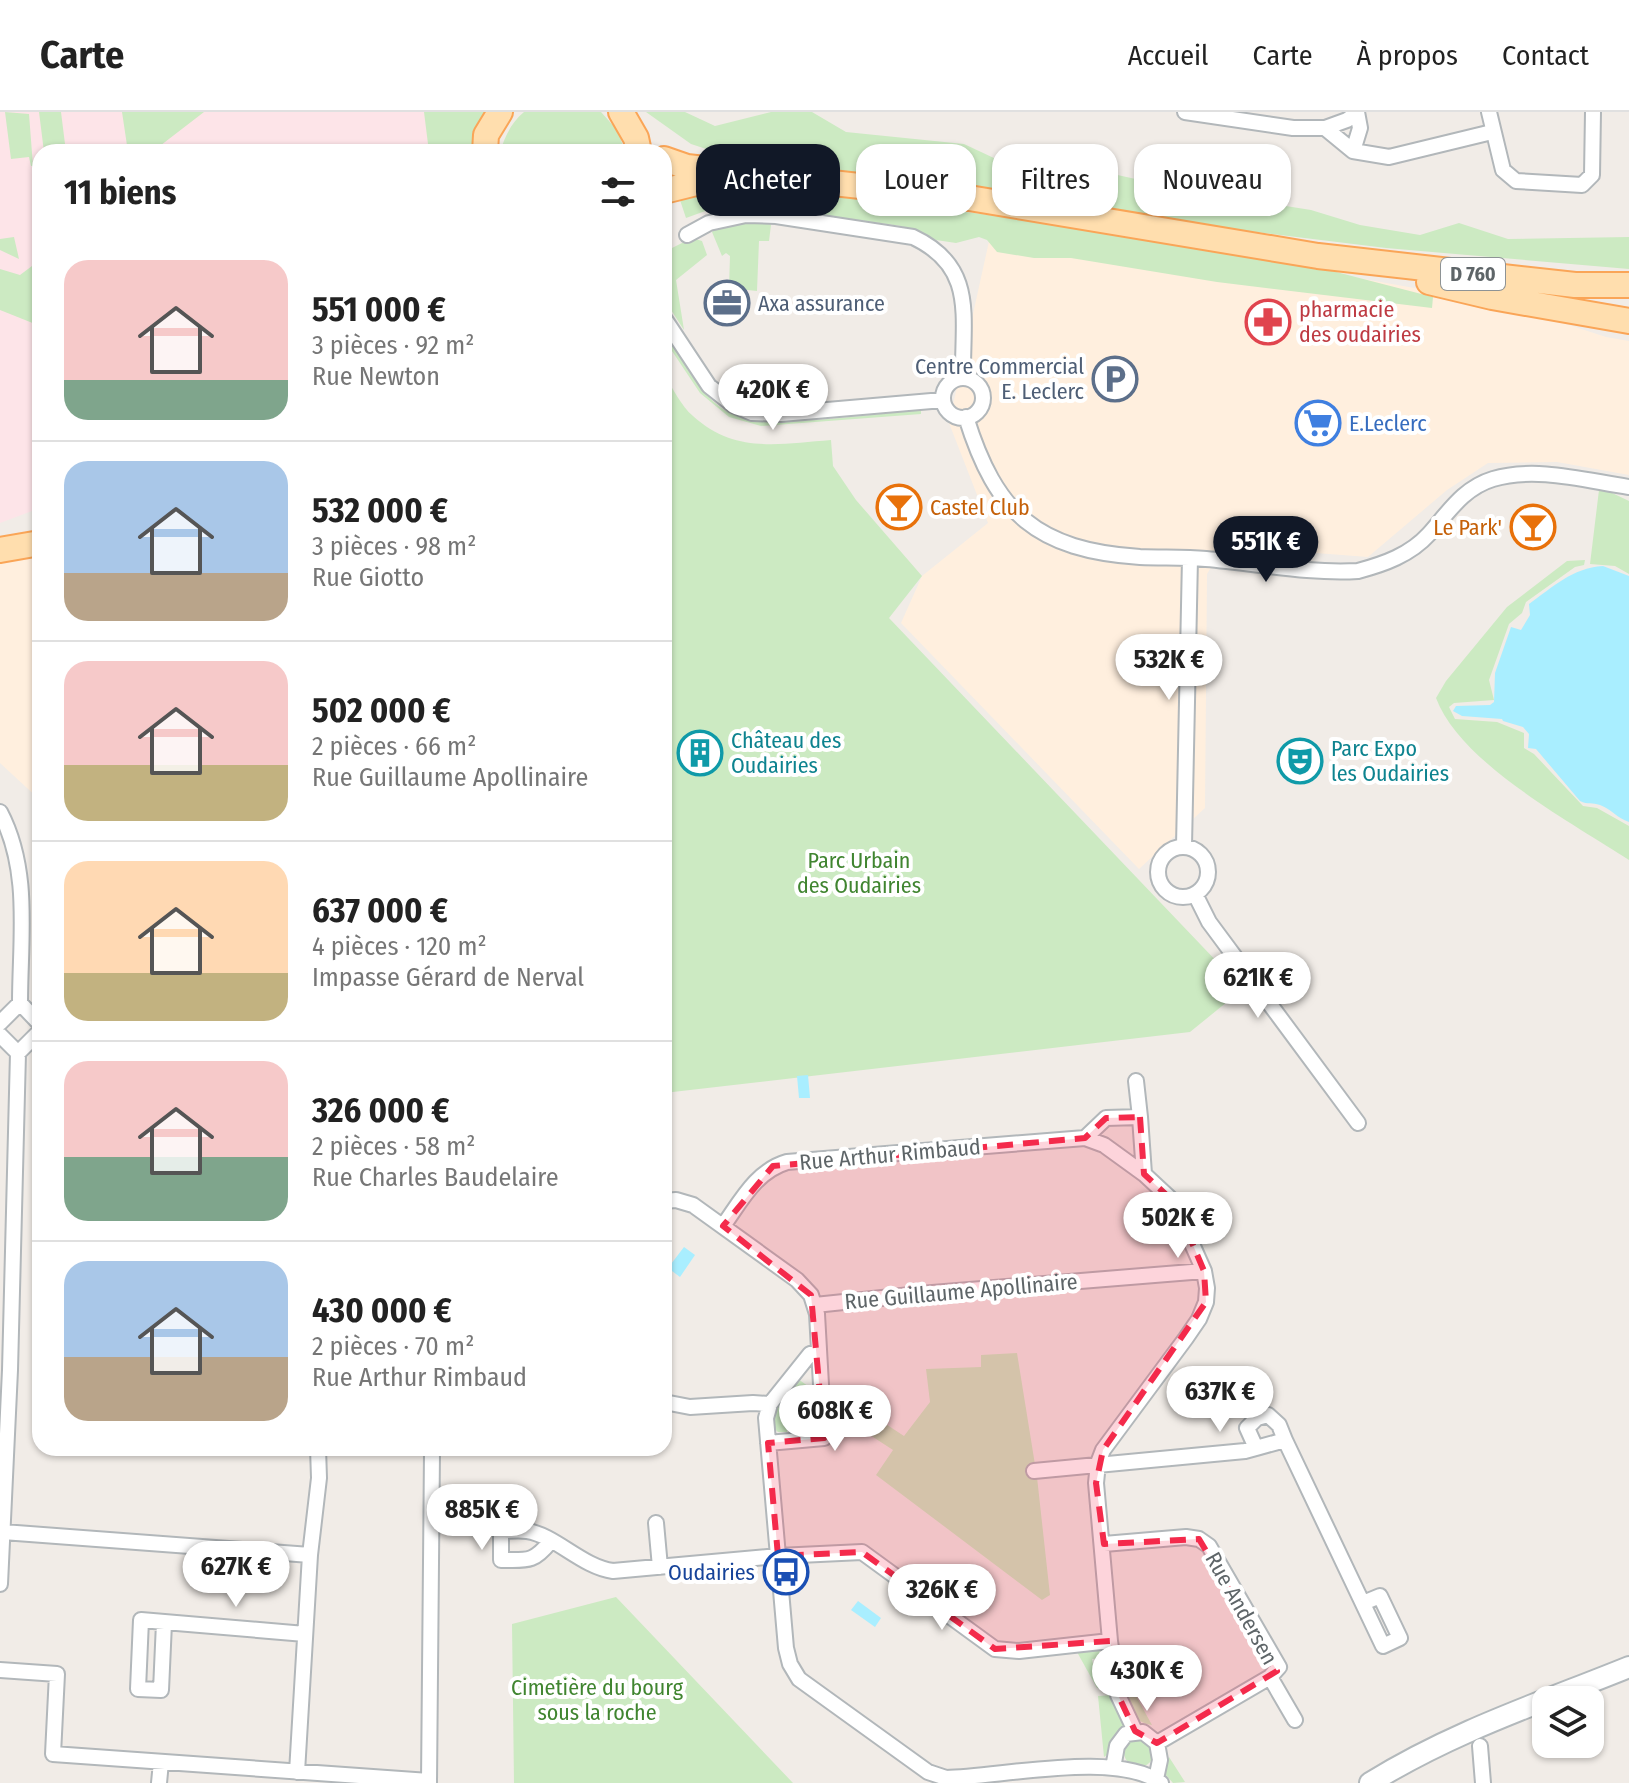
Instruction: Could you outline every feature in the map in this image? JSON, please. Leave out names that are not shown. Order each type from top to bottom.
[{"type":"main road","points":[[485,144],[486,135],[499,112]]},
{"type":"main road","points":[[621,112],[641,144]]},
{"type":"main road","name":"D 760","points":[[672,162],[696,168]]},
{"type":"main road","name":"D 760","points":[[672,189],[696,182]]},
{"type":"main road","name":"D 760","points":[[840,183],[969,198],[1318,256],[1575,285],[1629,285]]},
{"type":"main road","points":[[1318,256],[1492,297],[1629,321]]},
{"type":"main road","points":[[0,550],[32,544]]},
{"type":"street","points":[[1185,112],[1293,128],[1325,128],[1357,113],[1360,128],[1353,151]]},
{"type":"street","points":[[1489,112],[1503,170],[1516,181],[1582,185],[1592,175],[1593,112]]},
{"type":"street","points":[[1325,128],[1353,151],[1389,157],[1492,132]]},
{"type":"street","points":[[687,235],[709,223],[746,215],[776,216],[913,237],[929,245],[955,270],[962,288],[963,378]]},
{"type":"street","points":[[672,330],[709,386],[733,405],[752,413],[781,414],[943,400]]},
{"type":"street","points":[[963,378],[978,385],[983,395],[981,407],[966,417],[951,414],[943,400],[943,393],[951,381],[963,378]]},
{"type":"street","points":[[966,417],[994,486],[1023,521],[1051,538],[1093,552],[1358,571],[1404,554],[1427,536],[1456,501],[1495,478],[1545,475],[1629,487]]},
{"type":"street","points":[[1184,846],[1190,558]]},
{"type":"street","points":[[0,812],[11,832],[18,856],[21,880],[20,1003],[32,1016]]},
{"type":"street","points":[[1184,846],[1200,852],[1207,861],[1207,881],[1195,894],[1187,897],[1170,893],[1161,883],[1158,872],[1160,861],[1166,853],[1184,846]]},
{"type":"street","points":[[1195,894],[1209,922],[1358,1123]]},
{"type":"street","points":[[0,1023],[20,1003]]},
{"type":"street","points":[[0,1035],[18,1053]]},
{"type":"street","points":[[0,1584],[7,1180],[16,1170],[18,1053],[32,1039]]},
{"type":"street","points":[[1136,1081],[1144,1174]]},
{"type":"street","name":"Rue Arthur Rimbaud","points":[[723,1226],[762,1174],[773,1166],[787,1162],[1085,1138],[1106,1118],[1140,1117]]},
{"type":"street","points":[[1085,1138],[1104,1145],[1144,1174],[1173,1201],[1204,1271],[1207,1288],[1206,1302],[1199,1319],[1103,1450],[1098,1463],[1096,1483],[1104,1544],[1110,1641],[1118,1695],[1135,1731]]},
{"type":"street","points":[[672,1200],[693,1205],[723,1226],[805,1287],[815,1305],[824,1438],[768,1443]]},
{"type":"street","name":"Rue Guillaume Apollinaire","points":[[815,1305],[1204,1271]]},
{"type":"street","points":[[818,1352],[810,1354],[770,1404],[766,1418],[786,1648],[790,1664],[799,1679],[928,1772],[946,1778],[1025,1778],[1096,1766],[1137,1772],[1158,1781],[1160,1760],[1157,1743],[1152,1736],[1135,1731],[1126,1734],[1117,1746],[1113,1768]]},
{"type":"street","points":[[672,1404],[690,1407],[770,1404]]},
{"type":"street","points":[[1256,1448],[1247,1428],[1257,1418],[1268,1415],[1279,1425],[1363,1603]]},
{"type":"street","points":[[1034,1471],[1245,1451],[1285,1440]]},
{"type":"street","points":[[297,1772],[318,1456]]},
{"type":"street","points":[[0,1670],[57,1674],[53,1754],[429,1782],[432,1456]]},
{"type":"street","points":[[656,1523],[660,1567]]},
{"type":"street","points":[[3,1532],[310,1555]]},
{"type":"street","name":"Rue Andersen","points":[[1104,1544],[1186,1537],[1199,1539],[1209,1546],[1277,1663],[1277,1671],[1270,1677],[1157,1743]]},
{"type":"street","points":[[550,1542],[603,1570],[862,1552],[995,1649],[1019,1651],[1110,1641]]},
{"type":"street","points":[[164,1623],[161,1690],[138,1689],[141,1620],[305,1634]]},
{"type":"street","points":[[1370,1783],[1433,1748],[1523,1707],[1629,1667]]},
{"type":"street","name":"Rue Andersen","points":[[1270,1677],[1295,1720]]},
{"type":"street","points":[[1480,1746],[1483,1783]]},
{"type":"street","points":[[159,1783],[161,1762]]},
{"type":"highlighted area","points":[[1140,1117],[1144,1174],[1173,1201],[1182,1219],[1204,1271],[1206,1302],[1103,1450],[1096,1483],[1104,1544],[1199,1539],[1277,1671],[1157,1743],[1135,1731],[1118,1695],[1110,1641],[995,1649],[862,1552],[778,1556],[768,1443],[824,1438],[811,1295],[723,1226],[773,1166],[1085,1138],[1106,1118]]},
{"type":"shaded area","points":[[0,112],[440,112],[442,144],[32,144],[32,511],[0,523]]},
{"type":"shaded area","points":[[995,216],[1505,304],[1606,337],[1629,341],[1629,475],[1557,462],[1488,463],[1447,490],[1368,557],[1224,546],[1207,574],[1205,808],[1139,869],[901,623],[922,576],[988,523],[949,423]]},
{"type":"shaded area","points":[[32,532],[32,793],[0,763],[0,549]]},
{"type":"green space","points":[[5,112],[29,114],[32,166],[29,157],[11,159]]},
{"type":"green space","points":[[39,112],[61,112],[65,144],[43,144]]},
{"type":"green space","points":[[122,112],[204,112],[162,144],[127,144]]},
{"type":"green space","points":[[424,112],[485,112],[479,122],[476,144],[428,144]]},
{"type":"green space","points":[[524,112],[601,112],[618,131],[622,144],[503,144],[515,121]]},
{"type":"green space","points":[[646,112],[685,112],[715,126],[771,112],[812,112],[846,132],[964,144],[856,144],[856,178],[840,176],[840,144],[691,144]]},
{"type":"green space","points":[[976,150],[992,157],[992,193],[976,192]]},
{"type":"green space","points":[[1118,175],[1134,179],[1134,214],[1118,212]]},
{"type":"green space","points":[[696,193],[696,214],[686,218],[679,197]]},
{"type":"green space","points":[[840,196],[856,198],[856,216],[976,216],[976,213],[1151,236],[1282,258],[1433,297],[1432,308],[1217,282],[1071,258],[1034,258],[997,252],[987,240],[979,237],[956,243],[936,240],[901,226],[830,216],[840,216]]},
{"type":"green space","points":[[1291,207],[1360,225],[1420,235],[1459,223],[1508,239],[1629,237],[1629,269],[1386,248],[1146,216],[1291,216]]},
{"type":"green space","points":[[768,220],[771,225],[769,241],[759,241],[757,291],[729,288],[730,256],[726,253],[722,256],[712,232],[730,222]]},
{"type":"green space","points":[[14,237],[19,259],[0,250],[0,239]]},
{"type":"green space","points":[[692,238],[702,241],[707,255],[676,280],[684,330],[672,311],[672,248]]},
{"type":"green space","points":[[32,266],[32,323],[0,310],[0,269],[20,275]]},
{"type":"green space","points":[[672,344],[710,398],[730,413],[747,418],[795,421],[921,410],[921,414],[761,426],[729,417],[700,393],[672,351]]},
{"type":"green space","name":"Parc Urbain des Oudairies","points":[[672,388],[689,412],[725,436],[758,444],[831,440],[833,466],[856,500],[922,576],[889,618],[1243,989],[1190,1032],[672,1092]]},
{"type":"green space","points":[[1599,490],[1629,501],[1629,574],[1615,566],[1590,564]]},
{"type":"green space","points":[[1585,560],[1584,565],[1575,567],[1526,602],[1522,613],[1509,624],[1489,680],[1494,700],[1454,703],[1449,707],[1455,719],[1497,722],[1524,733],[1524,748],[1534,754],[1583,806],[1597,808],[1629,826],[1629,860],[1492,768],[1449,722],[1436,698],[1446,681],[1507,607],[1567,561]]},
{"type":"green space","points":[[1017,1353],[1037,1477],[1050,1595],[1042,1600],[876,1475],[893,1450],[853,1424],[863,1409],[904,1436],[930,1402],[926,1369],[981,1367],[981,1355]]},
{"type":"green space","points":[[798,1379],[815,1391],[815,1397],[805,1398],[806,1413],[817,1412],[817,1416],[808,1430],[802,1429],[800,1421],[787,1422],[787,1432],[778,1432],[773,1427],[772,1413]]},
{"type":"green space","name":"Cimetière du bourg sous la roche","points":[[616,1597],[793,1783],[514,1783],[512,1624]]},
{"type":"green space","points":[[1098,1649],[1103,1658],[1092,1659],[1095,1676],[1103,1679],[1104,1687],[1097,1688],[1077,1652]]},
{"type":"green space","points":[[1131,1687],[1152,1725],[1139,1721],[1132,1713],[1123,1689]]},
{"type":"green space","points":[[1114,1695],[1125,1729],[1112,1751],[1104,1757],[1098,1696]]},
{"type":"green space","points":[[1139,1737],[1145,1738],[1153,1746],[1153,1758],[1145,1766],[1139,1767],[1133,1766],[1125,1758],[1124,1752],[1125,1746],[1133,1738]]},
{"type":"green space","points":[[1169,1757],[1185,1782],[1173,1783],[1165,1774]]},
{"type":"water","points":[[1603,566],[1629,576],[1629,822],[1600,805],[1580,801],[1536,749],[1528,748],[1529,734],[1523,727],[1502,719],[1462,716],[1453,711],[1456,706],[1490,705],[1494,702],[1495,673],[1511,627],[1521,630],[1530,615],[1529,604],[1572,574]]},
{"type":"water","points":[[808,1075],[810,1098],[799,1098],[797,1076]]},
{"type":"water","points":[[684,1247],[695,1255],[680,1277],[672,1271],[672,1263]]},
{"type":"water","points":[[858,1601],[881,1618],[875,1627],[851,1610]]},
{"type":"place","name":"Axa assurance","points":[[727,303]]},
{"type":"place","name":"pharmacie des oudairies","points":[[1268,322]]},
{"type":"place","name":"Centre Commercial E. Leclerc","points":[[1115,379]]},
{"type":"place","name":"E.Leclerc","points":[[1318,423]]},
{"type":"place","name":"Castel Club","points":[[899,507]]},
{"type":"place","name":"Le Park'","points":[[1533,527]]},
{"type":"place","name":"Château des Oudairies","points":[[700,753]]},
{"type":"place","name":"Parc Expo les Oudairies","points":[[1300,761]]},
{"type":"place","name":"Oudairies","points":[[786,1572]]}]
